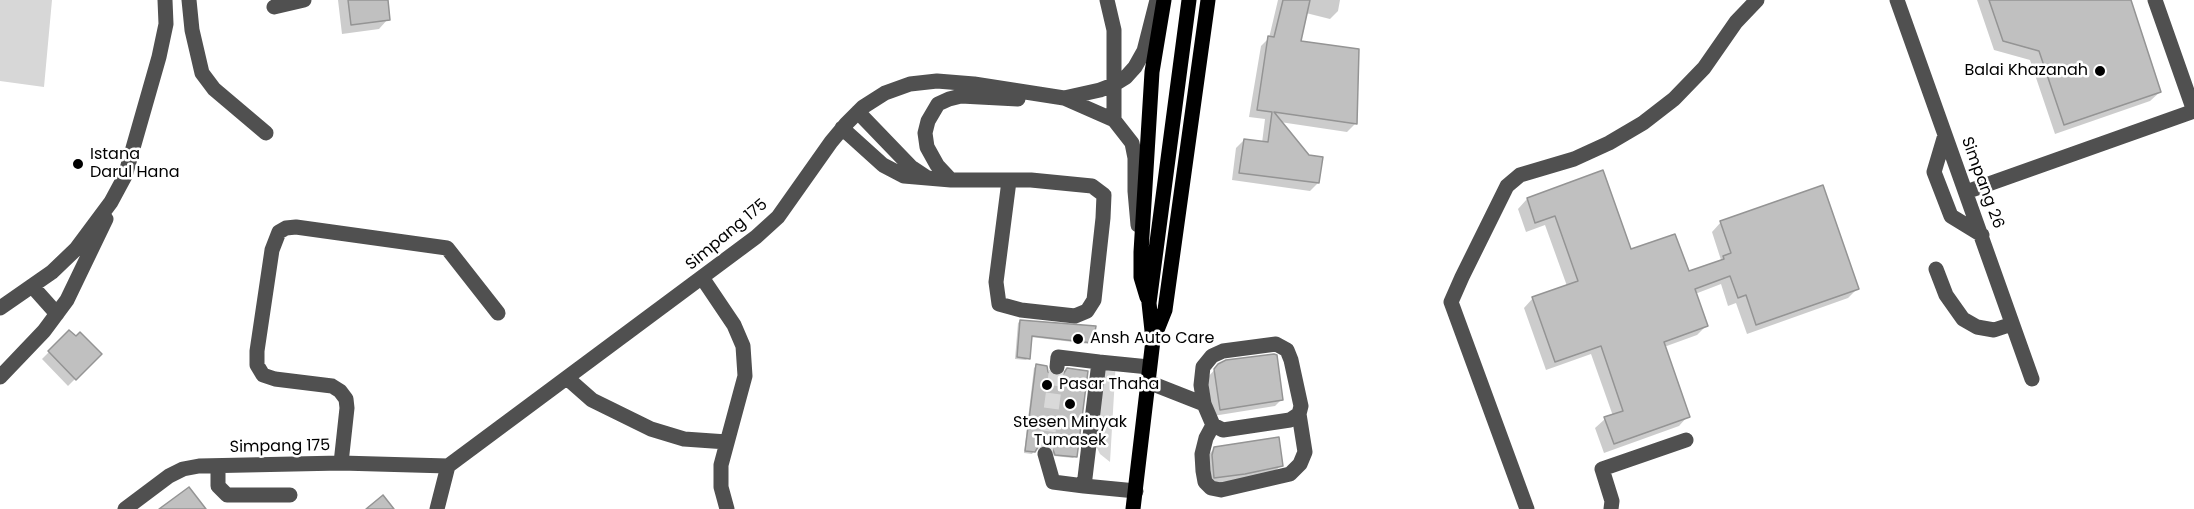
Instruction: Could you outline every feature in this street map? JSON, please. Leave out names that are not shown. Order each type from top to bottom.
[{"type":"main road","points":[[1133,509],[1153,340],[1149,303],[1141,277],[1141,252],[1152,72],[1164,0]]},
{"type":"main road","points":[[1149,303],[1189,0]]},
{"type":"main road","points":[[1153,340],[1165,310],[1208,0]]},
{"type":"street","points":[[0,308],[52,272],[76,249],[111,202],[125,176],[159,57],[166,24],[165,0]]},
{"type":"street","points":[[189,0],[192,30],[202,73],[214,89],[266,133]]},
{"type":"street","points":[[274,7],[304,0]]},
{"type":"street","points":[[1107,0],[1114,30],[1114,120],[1131,142],[1141,252]]},
{"type":"street","name":"Simpang 175","points":[[1061,98],[1113,85],[1126,77],[1135,67],[1143,51],[1157,0]]},
{"type":"street","points":[[1527,509],[1451,302],[1462,277],[1507,186],[1520,175],[1574,159],[1609,143],[1643,123],[1674,99],[1704,68],[1736,22],[1757,0]]},
{"type":"street","name":"Simpang 26","points":[[1898,0],[2032,379]]},
{"type":"street","points":[[1966,192],[2194,111],[2155,0]]},
{"type":"street","name":"Simpang 175","points":[[125,509],[169,476],[183,469],[199,466],[341,464],[448,466],[703,279],[778,217],[842,128],[858,112],[885,93],[910,84],[937,81],[974,84],[1061,98],[1114,120]]},
{"type":"street","points":[[951,180],[937,165],[927,147],[925,133],[928,121],[938,104],[961,96],[1061,98]]},
{"type":"street","points":[[858,112],[911,167],[929,179]]},
{"type":"street","points":[[842,128],[883,165],[904,176],[951,180],[1031,180],[1092,186],[1104,195],[1094,300],[1087,311],[1075,316],[1021,310],[999,304],[996,282],[1009,181]]},
{"type":"street","points":[[1945,135],[1934,172],[1951,216],[1982,235]]},
{"type":"street","points":[[0,377],[44,331],[71,295],[98,238],[111,202]]},
{"type":"street","points":[[341,464],[347,408],[346,399],[340,391],[332,386],[275,379],[263,375],[257,365],[257,351],[272,250],[279,232],[286,228],[296,227],[447,248],[498,313]]},
{"type":"street","points":[[1936,269],[1946,296],[1962,319],[1977,327],[1994,330],[2012,324]]},
{"type":"street","points":[[703,279],[734,325],[743,346],[745,376],[721,465],[721,487],[727,509]]},
{"type":"street","points":[[32,286],[57,314]]},
{"type":"street","points":[[1213,425],[1206,438],[1202,454],[1205,482],[1211,488],[1221,490],[1290,474],[1300,464],[1305,452],[1299,414],[1301,406],[1287,350],[1276,344],[1223,351],[1212,356],[1203,366],[1201,385],[1208,417],[1213,425],[1223,430],[1290,420],[1299,414]]},
{"type":"street","points":[[1057,367],[1058,357],[1099,362],[1149,375],[1204,404]]},
{"type":"street","points":[[1084,486],[1099,362]]},
{"type":"street","points":[[567,378],[592,400],[651,429],[684,440],[727,442]]},
{"type":"street","points":[[1611,509],[1612,501],[1602,469],[1686,440]]},
{"type":"street","points":[[1045,454],[1053,482],[1136,491]]},
{"type":"street","points":[[218,466],[218,486],[227,495],[290,495]]},
{"type":"street","points":[[437,509],[448,466]]},
{"type":"shaded area","points":[[0,0],[52,0],[44,87],[0,81]]},
{"type":"shaded area","points":[[1116,360],[1110,462],[1100,454],[1088,429],[1095,361]]},
{"type":"building","points":[[348,0],[388,0],[390,20],[351,25]]},
{"type":"building","points":[[1283,0],[1310,0],[1301,41],[1359,49],[1357,124],[1274,112],[1309,155],[1323,157],[1319,183],[1239,173],[1244,139],[1268,142],[1272,112],[1257,110],[1268,36],[1274,37]]},
{"type":"building","name":"Balai Khazanah","points":[[1989,0],[2131,0],[2161,92],[2064,125],[2039,51],[2003,41]]},
{"type":"building","points":[[1603,170],[1631,249],[1675,234],[1689,271],[1724,259],[1723,256],[1731,253],[1720,221],[1823,185],[1859,289],[1756,325],[1746,295],[1738,298],[1730,276],[1695,289],[1708,326],[1664,342],[1690,417],[1614,444],[1604,417],[1623,411],[1601,346],[1555,362],[1532,297],[1578,281],[1555,216],[1535,223],[1527,198]]},
{"type":"building","name":"Ansh Auto Care","points":[[1020,320],[1096,326],[1093,343],[1032,336],[1030,359],[1017,357]]},
{"type":"building","points":[[69,330],[76,336],[80,332],[102,354],[76,380],[48,351]]},
{"type":"building","points":[[1277,355],[1283,400],[1220,410],[1214,369],[1218,364],[1226,360]]},
{"type":"building","points":[[1036,364],[1047,366],[1048,372],[1055,377],[1062,376],[1067,368],[1088,371],[1077,457],[1055,455],[1052,447],[1047,444],[1038,447],[1035,452],[1025,451]]},
{"type":"building","points":[[1279,437],[1283,466],[1214,478],[1212,455],[1214,447]]},
{"type":"building","points":[[189,487],[206,509],[159,509]]},
{"type":"building","points":[[383,495],[394,509],[366,509]]},
{"type":"tunnel","points":[[1045,454],[1057,367]]},
{"type":"place","name":"Balai Khazanah","points":[[2100,71]]},
{"type":"place","name":"Istana Darul Hana","points":[[78,164]]},
{"type":"place","name":"Ansh Auto Care","points":[[1078,339]]},
{"type":"place","name":"Pasar Thaha","points":[[1047,385]]},
{"type":"place","name":"Stesen Minyak Tumasek","points":[[1070,404]]}]
